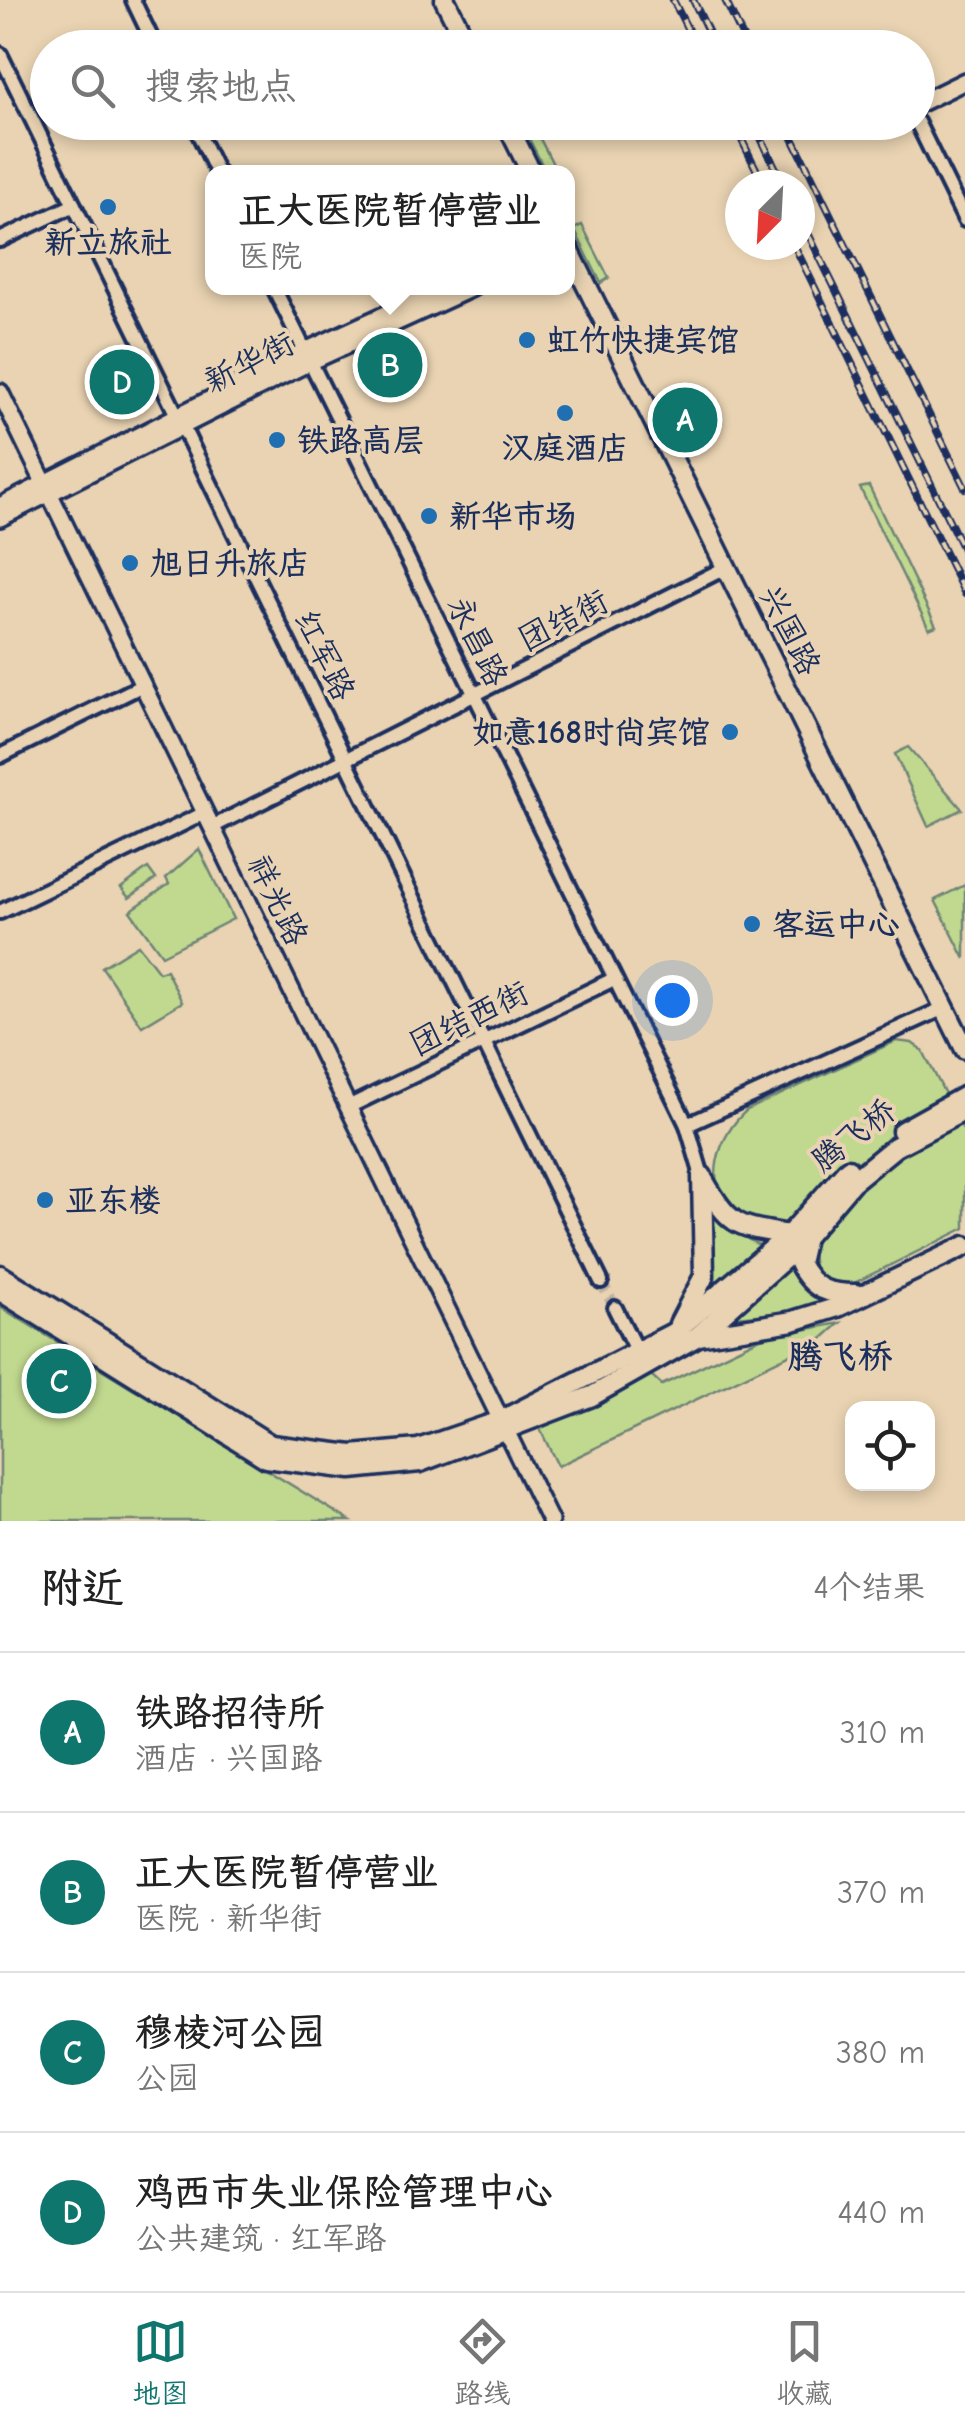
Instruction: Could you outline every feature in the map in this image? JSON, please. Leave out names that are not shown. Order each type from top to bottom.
[{"type":"main road","points":[[445,0],[460,30]]},
{"type":"main road","points":[[515,140],[527,165]]},
{"type":"main road","name":"兴国路","points":[[575,262],[963,1041]]},
{"type":"main road","name":"腾飞桥","points":[[797,1236],[846,1171],[887,1140],[965,1096]]},
{"type":"main road","name":"腾飞桥","points":[[797,1236],[894,1147],[965,1110]]},
{"type":"main road","points":[[702,1176],[724,1216],[744,1230],[797,1236]]},
{"type":"main road","points":[[673,1333],[704,1276],[702,1176]]},
{"type":"main road","points":[[797,1236],[799,1263],[810,1284],[828,1294],[857,1294]]},
{"type":"main road","points":[[0,1275],[271,1446],[352,1455],[418,1449],[503,1427],[673,1333],[797,1236]]},
{"type":"main road","points":[[0,1290],[266,1458],[351,1469],[420,1462],[592,1396],[698,1336],[797,1236]]},
{"type":"main road","points":[[698,1336],[793,1321],[838,1307],[857,1294],[965,1246]]},
{"type":"street","points":[[132,0],[147,30]]},
{"type":"street","name":"红军路","points":[[0,54],[30,115]]},
{"type":"street","points":[[935,95],[965,80]]},
{"type":"street","name":"红军路","points":[[42,140],[601,1281]]},
{"type":"street","points":[[202,140],[214,165]]},
{"type":"street","points":[[926,140],[965,220]]},
{"type":"street","points":[[0,240],[74,205]]},
{"type":"street","name":"永昌路","points":[[278,295],[688,1125],[702,1176]]},
{"type":"street","name":"新华街","points":[[0,518],[47,489],[429,295]]},
{"type":"street","name":"新华街","points":[[308,356],[455,295]]},
{"type":"street","name":"祥光路","points":[[0,392],[550,1521]]},
{"type":"street","name":"新华街","points":[[0,506],[47,489]]},
{"type":"street","name":"团结街","points":[[0,912],[346,760],[725,568]]},
{"type":"street","points":[[0,756],[143,686]]},
{"type":"street","name":"团结西街","points":[[348,1106],[614,980]]},
{"type":"street","points":[[688,1125],[944,1008]]},
{"type":"street","points":[[615,1308],[637,1352]]},
{"type":"green space","points":[[530,140],[541,140],[553,165],[542,165]]},
{"type":"green space","points":[[582,225],[609,278],[601,283],[575,231]]},
{"type":"green space","points":[[869,486],[936,626],[929,629],[860,488]]},
{"type":"green space","points":[[908,747],[962,809],[928,826],[895,754]]},
{"type":"green space","points":[[199,849],[233,919],[162,955],[130,911],[169,884],[166,878]]},
{"type":"green space","points":[[148,868],[156,879],[129,898],[121,888]]},
{"type":"green space","points":[[965,885],[965,959],[935,900]]},
{"type":"green space","points":[[138,945],[159,972],[166,970],[182,1002],[142,1026],[102,967]]},
{"type":"green space","points":[[896,1041],[912,1043],[923,1051],[965,1133],[965,1228],[852,1284],[836,1287],[814,1270],[812,1251],[788,1231],[773,1223],[749,1222],[735,1215],[718,1190],[717,1161],[728,1133],[747,1110]]},
{"type":"green space","points":[[713,1213],[729,1228],[783,1260],[813,1296],[836,1301],[803,1311],[703,1320],[703,1295],[713,1269]]},
{"type":"green space","points":[[0,1307],[350,1521],[0,1521]]},
{"type":"green space","points":[[840,1323],[822,1339],[558,1466],[540,1429],[650,1374],[662,1385],[760,1338]]},
{"type":"tunnel","points":[[601,1281],[615,1308]]},
{"type":"railway","points":[[673,0],[688,30]]},
{"type":"railway","points":[[693,0],[707,30]]},
{"type":"railway","points":[[725,0],[739,30]]},
{"type":"railway","points":[[742,140],[757,170]]},
{"type":"railway","points":[[762,140],[777,170]]},
{"type":"railway","points":[[794,140],[965,488]]},
{"type":"railway","points":[[815,248],[965,553]]},
{"type":"railway","points":[[801,260],[965,594]]},
{"type":"place","name":"新立旅社","points":[[108,207]]},
{"type":"place","name":"虹竹快捷宾馆","points":[[527,340]]},
{"type":"place","name":"正大医院暂停营业","points":[[390,365]]},
{"type":"place","name":"鸡西市失业保险管理中心","points":[[122,382]]},
{"type":"place","name":"汉庭酒店","points":[[565,413]]},
{"type":"place","name":"铁路招待所","points":[[685,420]]},
{"type":"place","name":"铁路高层","points":[[277,440]]},
{"type":"place","name":"新华市场","points":[[429,516]]},
{"type":"place","name":"旭日升旅店","points":[[130,563]]},
{"type":"place","name":"如意168时尚宾馆","points":[[730,732]]},
{"type":"place","name":"客运中心","points":[[752,924]]},
{"type":"place","name":"亚东楼","points":[[45,1200]]},
{"type":"place","name":"穆棱河公园","points":[[59,1381]]},
{"type":"district","name":"腾飞桥","points":[[840,1356]]}]
